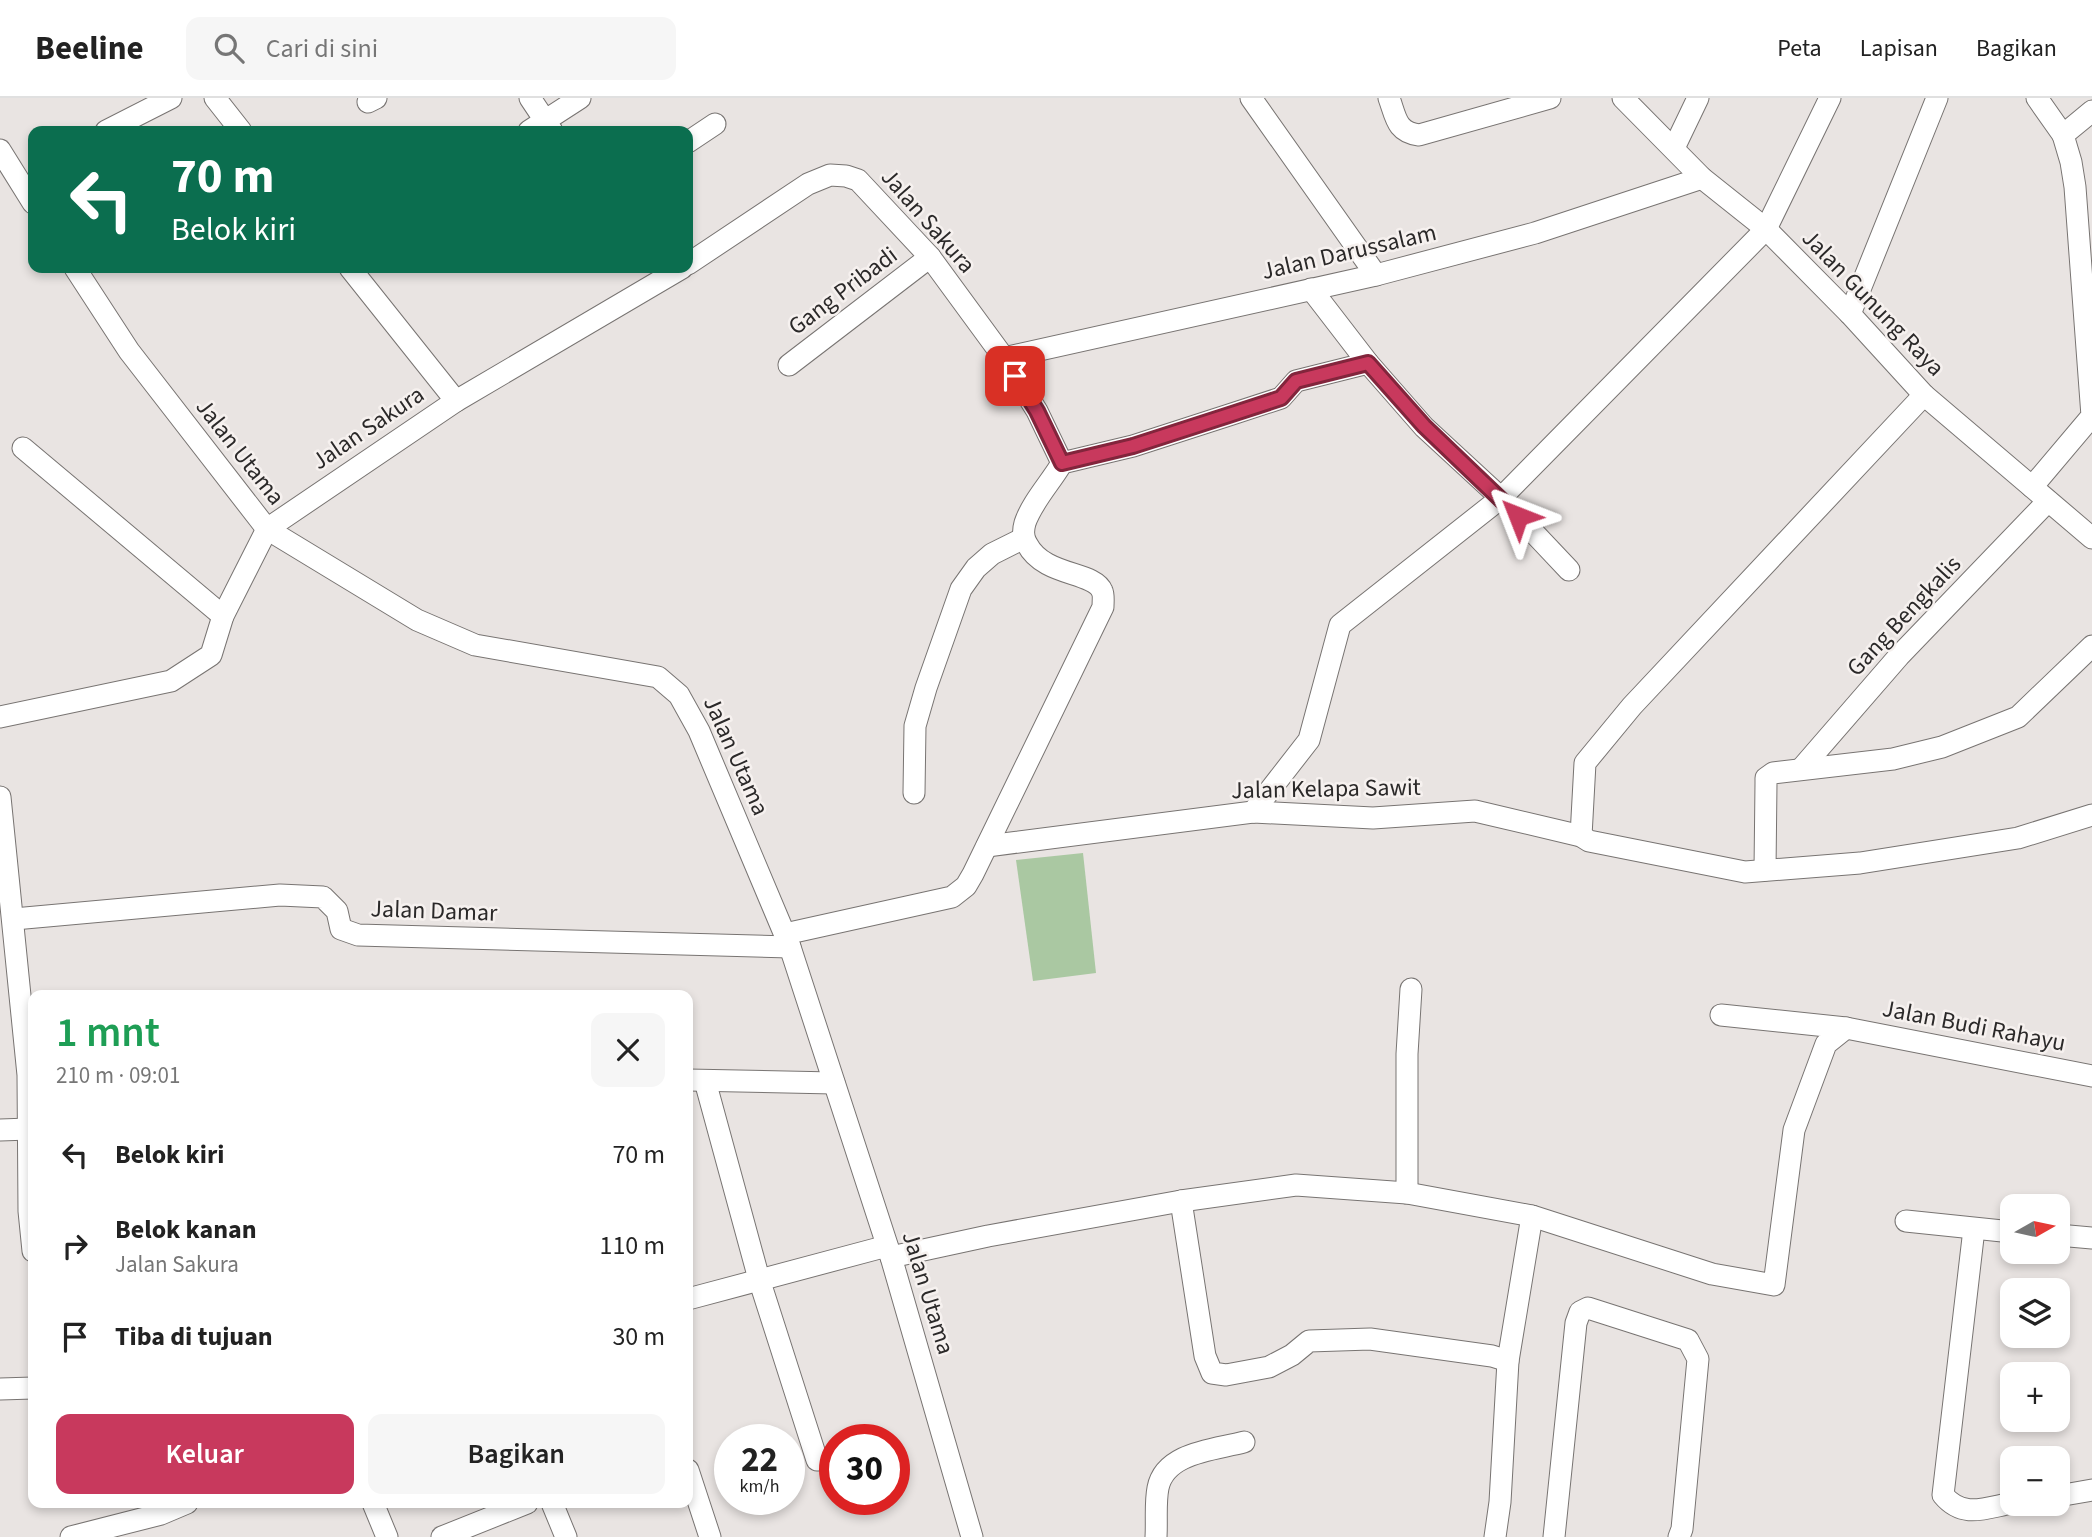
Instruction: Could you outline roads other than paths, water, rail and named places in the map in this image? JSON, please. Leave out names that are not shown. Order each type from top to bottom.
[{"type":"street","points":[[116,126],[171,98]]},
{"type":"street","points":[[215,98],[237,126]]},
{"type":"street","points":[[530,98],[541,126]]},
{"type":"street","points":[[545,126],[580,98]]},
{"type":"street","points":[[1251,98],[1376,275]]},
{"type":"street","points":[[1389,98],[1400,128],[1409,134],[1419,135],[1550,98]]},
{"type":"street","name":"Jalan Gunung Raya","points":[[1623,98],[1702,178],[1766,229],[1850,314],[1924,395],[2092,538]]},
{"type":"street","points":[[1674,148],[1698,98]]},
{"type":"street","points":[[1253,812],[1309,740],[1340,625],[1501,498],[1766,229],[1830,98]]},
{"type":"street","points":[[1850,314],[1937,98]]},
{"type":"street","points":[[2037,98],[2063,135],[2092,111]]},
{"type":"street","points":[[693,139],[715,124]]},
{"type":"street","name":"Gang Bengkalis","points":[[1801,769],[2040,494],[2092,416],[2075,187],[2063,135]]},
{"type":"street","points":[[1,156],[25,172]]},
{"type":"street","name":"Jalan Sakura","points":[[693,261],[807,184],[830,175],[858,180],[930,257],[1004,358],[1037,411],[1062,463]]},
{"type":"street","name":"Jalan Darussalam","points":[[1004,358],[1376,275],[1535,233],[1702,178]]},
{"type":"street","name":"Gang Pribadi","points":[[789,365],[930,257]]},
{"type":"street","name":"Jalan Utama","points":[[78,273],[129,352],[267,529],[417,620],[475,645],[658,677],[679,695],[699,731],[788,940],[889,1251],[972,1537]]},
{"type":"street","points":[[354,273],[456,401]]},
{"type":"street","name":"Jalan Sakura","points":[[267,529],[456,401],[665,273]]},
{"type":"street","points":[[1311,289],[1368,363],[1424,426],[1501,498],[1569,570]]},
{"type":"street","points":[[788,940],[952,897],[966,886],[1103,607],[1102,591],[1097,585],[1090,580],[1042,564],[1031,553],[1024,538],[1024,524],[1062,463],[1133,446],[1229,415],[1281,398],[1296,381],[1368,363]]},
{"type":"street","points":[[1581,835],[1585,763],[1597,746],[1924,395]]},
{"type":"street","points":[[23,448],[223,616]]},
{"type":"street","points":[[0,718],[171,681],[211,655],[223,616],[267,529]]},
{"type":"street","points":[[914,793],[915,726],[961,589],[976,568],[992,554],[1024,538]]},
{"type":"street","points":[[1765,870],[1766,778],[1773,773],[1893,759],[1942,747],[2018,717],[2092,646]]},
{"type":"street","points":[[0,797],[28,1047]]},
{"type":"street","name":"Jalan Kelapa Sawit","points":[[987,846],[1253,812],[1373,818],[1475,811],[1581,835],[1588,841],[1745,872],[1860,863],[2018,838],[2092,815]]},
{"type":"street","name":"Jalan Damar","points":[[14,919],[267,896],[302,896],[323,897],[337,911],[341,929],[358,935],[788,940]]},
{"type":"street","points":[[1407,1194],[1406,1076],[1411,989]]},
{"type":"street","name":"Jalan Budi Rahayu","points":[[1721,1015],[1846,1028],[2092,1076]]},
{"type":"street","points":[[693,1298],[759,1279],[889,1251],[1181,1201],[1296,1185],[1407,1194],[1532,1216],[1712,1274],[1774,1285],[1794,1130],[1826,1044],[1846,1028]]},
{"type":"street","points":[[817,1460],[696,1081],[834,1083]]},
{"type":"street","points":[[0,1130],[28,1129]]},
{"type":"street","points":[[1181,1201],[1205,1356],[1212,1373],[1226,1376],[1269,1367],[1292,1355],[1309,1341],[1370,1339],[1492,1356],[1508,1361]]},
{"type":"street","points":[[1495,1537],[1500,1502],[1508,1361],[1532,1216]]},
{"type":"street","points":[[1906,1221],[2000,1231]]},
{"type":"street","points":[[1974,1229],[1943,1495],[1953,1507],[1969,1510],[2000,1505]]},
{"type":"street","points":[[2070,1236],[2092,1238]]},
{"type":"street","points":[[1554,1537],[1576,1323],[1580,1312],[1588,1308],[1688,1340],[1698,1359],[1682,1529],[1679,1537]]},
{"type":"street","points":[[0,1389],[28,1388]]},
{"type":"street","points":[[1156,1537],[1158,1488],[1164,1473],[1177,1460],[1244,1442]]},
{"type":"street","points":[[693,1485],[710,1537]]},
{"type":"street","points":[[2070,1494],[2092,1490]]},
{"type":"street","points":[[71,1537],[175,1508]]},
{"type":"street","points":[[375,1508],[387,1537]]},
{"type":"street","points":[[442,1537],[514,1508]]},
{"type":"street","points":[[554,1508],[566,1537]]}]
